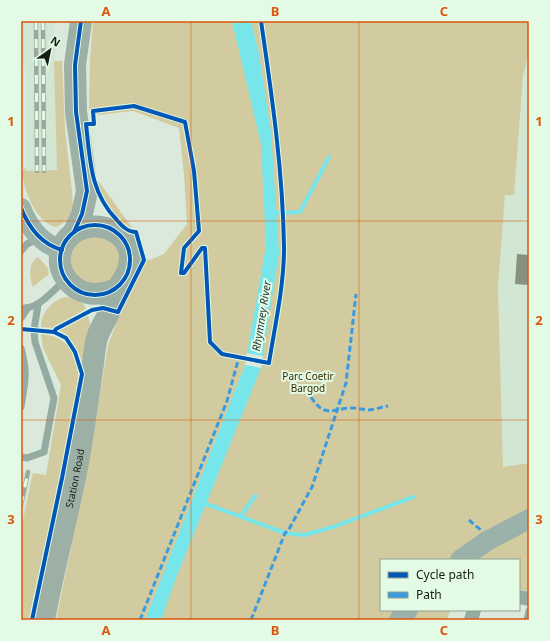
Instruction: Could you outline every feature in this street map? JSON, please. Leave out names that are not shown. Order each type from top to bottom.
[{"type":"main road","name":"Station Road","points":[[62,250],[67,239],[74,232],[82,214],[87,191],[76,112],[75,65],[81,21]]},
{"type":"main road","name":"Station Road","points":[[44,620],[79,458],[98,335],[110,310],[118,288],[126,278],[129,268],[130,256],[124,241],[109,229],[87,191]]},
{"type":"main road","points":[[74,232],[85,227],[97,226],[109,229]]},
{"type":"main road","points":[[62,250],[61,266],[66,279],[72,287],[85,293],[99,295],[118,288]]},
{"type":"main road","name":"Station Road","points":[[85,293],[92,310],[98,335]]},
{"type":"street","points":[[21,208],[26,221],[39,238],[55,248],[62,250]]},
{"type":"street","points":[[461,559],[486,541],[529,519]]},
{"type":"street","points":[[399,620],[407,611]]},
{"type":"lane","points":[[21,251],[27,244],[39,238]]},
{"type":"lane","points":[[21,318],[24,308],[38,305],[66,279]]},
{"type":"lane","points":[[21,457],[27,458],[44,452],[54,398],[35,342],[34,330],[38,305]]},
{"type":"lane","points":[[21,348],[26,367],[26,377],[21,407]]},
{"type":"lane","points":[[21,371],[26,377]]},
{"type":"lane","points":[[527,620],[529,611]]},
{"type":"shaded area","points":[[21,21],[54,21],[57,170],[26,171],[26,68],[21,68]]},
{"type":"shaded area","points":[[529,51],[529,463],[503,467],[498,287],[505,195],[513,195],[523,76]]},
{"type":"shaded area","points":[[21,471],[33,473],[21,530]]},
{"type":"green space","name":"Parc Coetir Bargod","points":[[93,21],[232,21],[242,57],[259,54],[251,21],[529,21],[529,51],[523,76],[514,195],[505,195],[498,287],[503,467],[529,463],[529,592],[520,589],[520,559],[380,559],[380,611],[450,611],[447,620],[56,620],[92,444],[108,345],[122,308],[147,259],[150,260],[164,254],[187,224],[179,128],[133,111],[98,115],[89,109],[90,60]]},
{"type":"green space","points":[[54,61],[62,61],[65,129],[73,206],[67,221],[56,227],[49,224],[37,212],[28,195],[23,177],[23,170],[26,168],[26,171],[57,170]]},
{"type":"green space","points":[[96,180],[100,183],[133,229],[119,221],[109,209],[101,195]]},
{"type":"green space","points":[[95,233],[119,246],[119,273],[103,286],[77,280],[69,261],[76,241]]},
{"type":"green space","points":[[38,257],[48,268],[49,274],[33,287],[30,270],[32,263]]},
{"type":"green space","points":[[65,297],[78,300],[86,309],[52,328],[41,327],[41,322],[48,308],[56,301]]},
{"type":"green space","points":[[88,315],[91,327],[84,369],[76,347],[64,333],[59,330]]},
{"type":"green space","points":[[41,334],[56,337],[67,345],[77,363],[78,376],[56,496],[30,613],[28,620],[21,620],[21,530],[33,473],[46,475],[61,385],[43,348]]},
{"type":"water","name":"Rhymney River","points":[[232,21],[251,21],[259,54],[271,132],[279,253],[261,368],[176,578],[161,620],[145,620],[245,365],[266,246],[261,144]]},
{"type":"pier","points":[[247,353],[263,356],[261,368],[245,365]]},
{"type":"building","points":[[517,254],[529,255],[529,285],[515,284]]},
{"type":"waterway","points":[[273,213],[300,212],[329,157]]},
{"type":"waterway","points":[[241,516],[255,496]]},
{"type":"waterway","points":[[201,502],[285,533],[304,535],[333,527],[413,497]]},
{"type":"railway","points":[[36,21],[37,171]]},
{"type":"railway","points":[[43,21],[44,171]]},
{"type":"railway","points":[[21,505],[28,472]]},
{"type":"marked path","points":[[251,620],[285,533],[288,531],[312,487],[346,383],[356,294]]},
{"type":"marked path","points":[[140,620],[227,401],[239,357]]},
{"type":"marked path","points":[[311,397],[320,408],[329,411],[351,408],[370,410],[388,406]]},
{"type":"marked path","points":[[469,520],[482,531]]},
{"type":"cycle path","points":[[74,232],[82,214],[87,191],[76,112],[75,65],[81,21]]},
{"type":"cycle path","points":[[54,332],[56,329],[92,310],[103,308],[118,312],[144,260],[136,232],[130,231],[122,226],[107,209],[101,198],[96,186],[90,162],[86,124],[94,124],[93,111],[134,106],[185,122],[194,171],[199,231],[184,248],[181,273],[184,273],[202,248],[205,248],[210,342],[222,354],[269,363],[281,291],[284,248],[282,191],[273,106],[261,21]]},
{"type":"cycle path","points":[[21,208],[28,222],[37,234],[48,244],[62,250]]},
{"type":"cycle path","points":[[95,225],[114,231],[124,241],[130,260],[124,279],[114,289],[95,295],[76,289],[66,279],[60,260],[66,241],[76,231],[95,225]]},
{"type":"cycle path","points":[[21,329],[54,332],[66,338],[75,352],[82,374],[32,620]]}]
